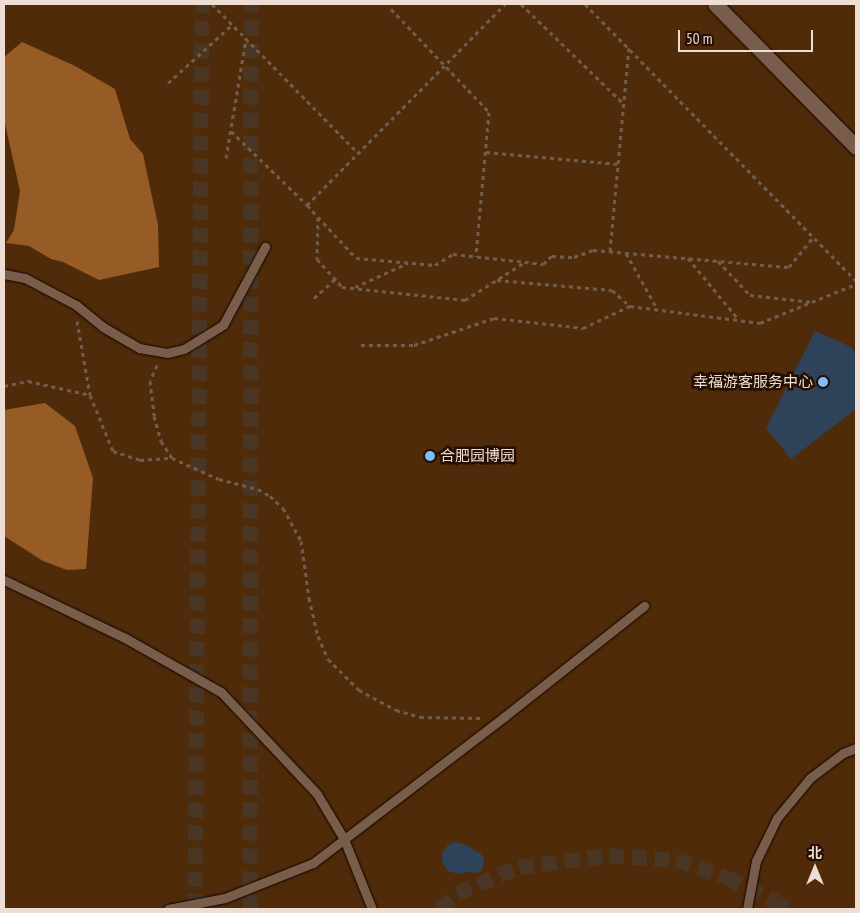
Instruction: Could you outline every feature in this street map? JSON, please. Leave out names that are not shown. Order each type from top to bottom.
[{"type":"street","points":[[715,4],[856,147]]},
{"type":"lane","points":[[4,274],[26,278],[76,305],[103,327],[139,348],[167,353],[184,349],[223,325],[265,247]]},
{"type":"lane","points":[[4,580],[125,638],[221,692],[317,794],[344,839],[372,909]]},
{"type":"lane","points":[[168,909],[225,898],[313,863],[504,717],[644,606]]},
{"type":"lane","points":[[747,909],[756,861],[777,818],[810,778],[843,753],[856,748]]},
{"type":"path","points":[[212,4],[358,153]]},
{"type":"path","points":[[307,205],[506,4]]},
{"type":"path","points":[[521,4],[624,104]]},
{"type":"path","points":[[360,345],[414,345],[494,318],[583,328],[630,306],[760,323],[856,283],[813,236],[585,4]]},
{"type":"path","points":[[391,9],[489,112],[476,256]]},
{"type":"path","points":[[168,83],[232,24]]},
{"type":"path","points":[[226,158],[246,38]]},
{"type":"path","points":[[610,251],[629,48]]},
{"type":"path","points":[[231,131],[307,205],[356,258],[435,265],[453,254],[543,264],[552,256],[574,257],[593,250],[790,267],[813,236]]},
{"type":"path","points":[[486,152],[618,164]]},
{"type":"path","points":[[318,217],[317,259],[342,287],[465,300],[526,262]]},
{"type":"path","points":[[626,252],[658,310]]},
{"type":"path","points":[[687,258],[739,320]]},
{"type":"path","points":[[717,261],[750,295],[813,302]]},
{"type":"path","points":[[353,288],[409,263]]},
{"type":"path","points":[[314,298],[335,279]]},
{"type":"path","points":[[497,280],[612,290],[630,306]]},
{"type":"path","points":[[76,305],[77,326],[90,395],[113,451],[140,460],[172,458],[219,479],[258,489],[270,496],[283,508],[301,541],[309,598],[318,636],[328,659],[359,690],[396,710],[420,717],[443,719],[504,717]]},
{"type":"path","points":[[167,353],[155,367],[150,381],[154,416],[160,441],[172,458]]},
{"type":"path","points":[[4,386],[28,381],[90,395]]},
{"type":"shaded area","name":"合肥园博园","points":[[4,4],[856,4],[856,909],[4,909]]},
{"type":"shaded area","points":[[22,42],[75,66],[115,89],[130,139],[143,154],[158,225],[159,267],[99,280],[63,262],[51,259],[29,246],[6,243],[14,230],[20,191],[4,119],[4,57]]},
{"type":"shaded area","points":[[45,403],[75,426],[93,478],[86,569],[67,570],[43,561],[4,536],[4,410]]},
{"type":"building","name":"幸福游客服务中心","points":[[815,331],[851,347],[856,355],[856,409],[791,459],[766,428]]},
{"type":"building","points":[[454,842],[464,844],[481,854],[484,859],[482,870],[476,873],[466,872],[458,874],[448,871],[442,862],[442,854],[447,846]]},
{"type":"tunnel","points":[[195,909],[202,4]]},
{"type":"tunnel","points":[[250,909],[251,4]]},
{"type":"tunnel","points":[[440,909],[457,893],[519,867],[609,855],[676,860],[727,877],[787,909]]},
{"type":"place","name":"幸福游客服务中心","points":[[823,382]]},
{"type":"place","name":"合肥园博园","points":[[430,456]]}]
